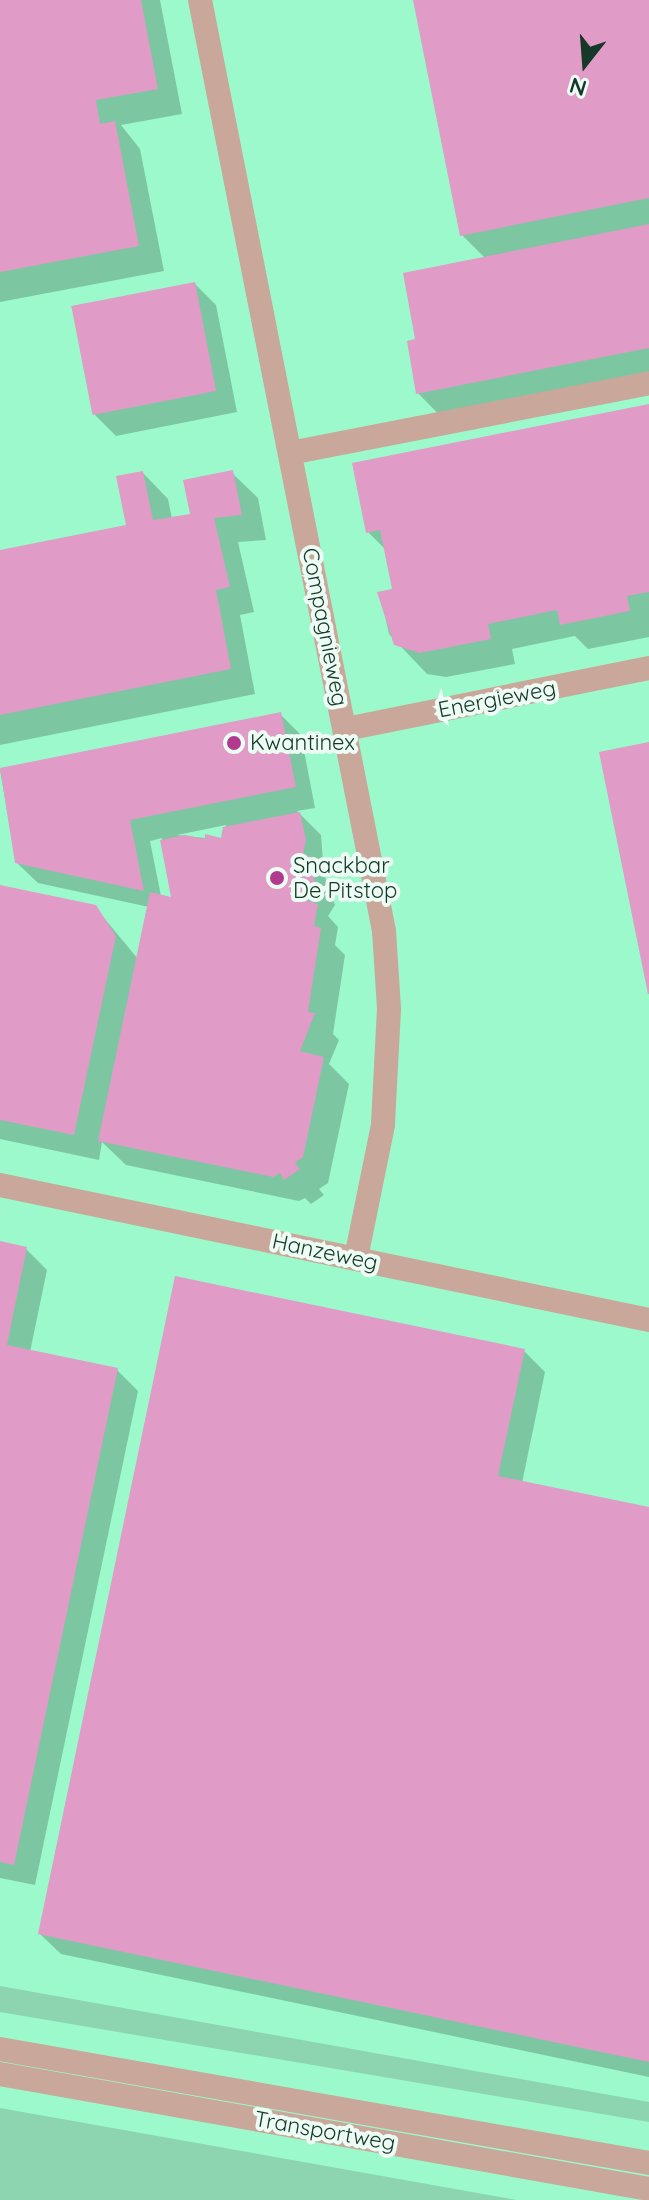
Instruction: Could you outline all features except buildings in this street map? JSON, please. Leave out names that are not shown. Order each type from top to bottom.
[{"type":"street","name":"Compagnieweg","points":[[200,0],[384,931],[389,1009],[383,1125],[356,1258]]},
{"type":"street","points":[[290,453],[649,383]]},
{"type":"street","name":"Energieweg","points":[[346,729],[649,668]]},
{"type":"street","name":"Hanzeweg","points":[[0,1185],[649,1320]]},
{"type":"street","name":"Transportweg","points":[[0,2049],[649,2163]]},
{"type":"street","name":"Transportweg","points":[[0,2074],[649,2189]]},
{"type":"shaded area","points":[[0,0],[649,0],[649,2200],[136,2200],[0,2178]]},
{"type":"shaded area","points":[[0,1986],[649,2102],[649,2122],[0,2012]]},
{"type":"shaded area","points":[[0,2108],[517,2200],[0,2200]]},
{"type":"place","name":"Kwantinex","points":[[234,743]]},
{"type":"place","name":"Snackbar De Pitstop","points":[[277,878]]}]
